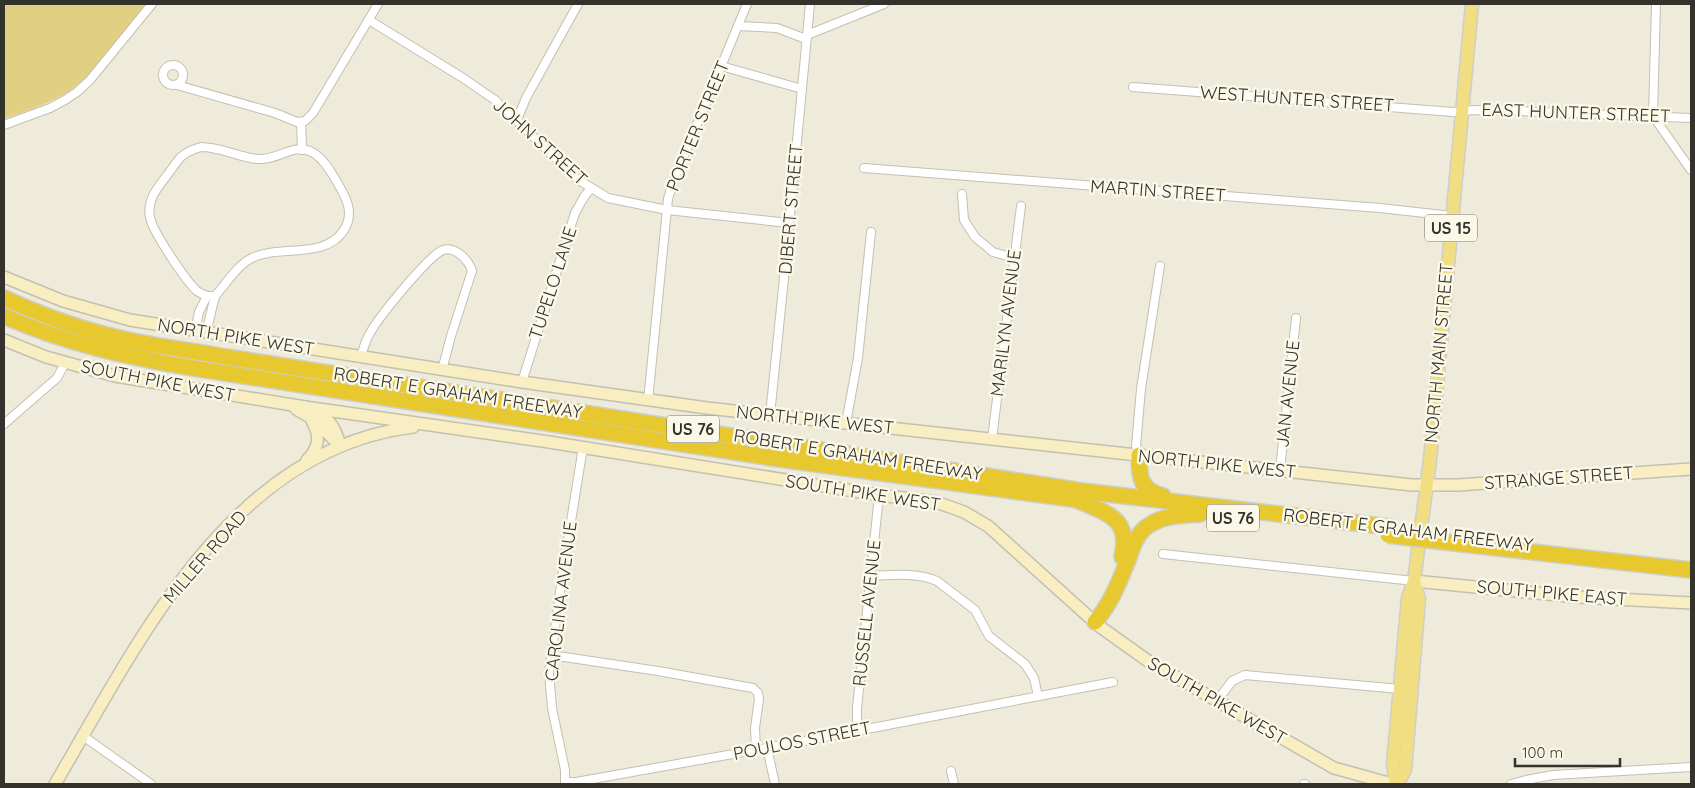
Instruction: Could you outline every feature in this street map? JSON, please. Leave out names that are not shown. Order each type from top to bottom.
[{"type":"highway","name":"ROBERT E GRAHAM FREEWAY","points":[[4,298],[51,318],[128,340],[1080,496]]},
{"type":"highway","name":"ROBERT E GRAHAM FREEWAY","points":[[4,316],[70,341],[108,352],[193,368],[772,458],[1080,496],[1633,560],[1691,570]]},
{"type":"highway","points":[[1139,455],[1141,480],[1148,490],[1198,509]]},
{"type":"highway","points":[[1080,496],[1120,489],[1131,482],[1139,471]]},
{"type":"highway","points":[[1080,496],[1118,521],[1125,539],[1115,588]]},
{"type":"highway","points":[[1094,622],[1105,609],[1136,537],[1152,523],[1198,509]]},
{"type":"highway","name":"ROBERT E GRAHAM FREEWAY","points":[[1633,560],[1691,562]]},
{"type":"main road","name":"NORTH MAIN STREET","points":[[1414,581],[1427,486],[1472,4]]},
{"type":"main road","name":"NORTH PIKE WEST","points":[[4,277],[63,301],[130,320],[648,401],[1427,486]]},
{"type":"main road","name":"SOUTH PIKE WEST","points":[[4,340],[65,363],[115,376],[286,404],[308,412],[433,425],[583,447],[879,495],[936,502],[964,512],[988,526],[1094,622],[1148,661],[1334,768],[1395,784]]},
{"type":"main road","name":"SOUTH PIKE WEST","points":[[308,412],[318,412],[332,424],[340,446]]},
{"type":"main road","points":[[301,466],[314,454],[318,443],[318,432],[308,412]]},
{"type":"main road","name":"MILLER ROAD","points":[[55,784],[151,623],[199,559],[228,526],[250,505],[276,483],[301,466],[340,446],[366,436],[393,430],[433,425]]},
{"type":"main road","name":"STRANGE STREET","points":[[1427,486],[1691,469]]},
{"type":"main road","points":[[1395,784],[1393,765],[1408,598],[1414,581]]},
{"type":"main road","points":[[1395,784],[1405,770],[1406,760],[1419,599],[1414,581]]},
{"type":"main road","name":"SOUTH PIKE EAST","points":[[1414,581],[1577,597],[1691,603]]},
{"type":"street","points":[[4,125],[50,108],[77,92],[90,80],[152,4]]},
{"type":"street","points":[[177,85],[301,122],[305,121],[313,113],[378,4]]},
{"type":"street","points":[[517,120],[526,98],[578,4]]},
{"type":"street","name":"PORTER STREET","points":[[648,401],[667,210],[674,182],[747,4]]},
{"type":"street","name":"DIBERT STREET","points":[[770,415],[810,4]]},
{"type":"street","points":[[738,26],[777,28],[806,37],[884,4]]},
{"type":"street","points":[[1656,4],[1654,116],[1691,170]]},
{"type":"street","name":"JOHN STREET","points":[[369,20],[463,78],[504,107],[564,168],[608,198],[667,210],[789,223]]},
{"type":"street","points":[[721,66],[802,89]]},
{"type":"street","name":"WEST HUNTER STREET","points":[[1132,87],[1453,112],[1462,111]]},
{"type":"street","name":"EAST HUNTER STREET","points":[[1462,111],[1499,110],[1691,118]]},
{"type":"street","points":[[301,122],[302,150]]},
{"type":"street","points":[[200,332],[199,312],[211,296],[240,267],[254,257],[321,247],[339,237],[348,221],[349,206],[338,183],[320,156],[310,151],[302,150],[270,159],[257,159],[201,146],[181,157],[155,191],[150,208],[152,227],[188,280],[199,292],[211,296]]},
{"type":"street","name":"MARTIN STREET","points":[[864,168],[1380,208],[1452,216]]},
{"type":"street","name":"TUPELO LANE","points":[[522,382],[575,213],[591,188]]},
{"type":"street","points":[[962,194],[964,220],[975,237],[993,252],[1014,258]]},
{"type":"street","name":"MARILYN AVENUE","points":[[992,439],[1021,206]]},
{"type":"street","points":[[846,423],[858,358],[871,232]]},
{"type":"street","points":[[361,357],[369,334],[398,296],[436,255],[444,250],[449,250],[461,254],[467,260],[472,271],[442,370]]},
{"type":"street","points":[[1139,455],[1136,446],[1141,389],[1160,266]]},
{"type":"street","points":[[200,332],[211,296]]},
{"type":"street","name":"JAN AVENUE","points":[[1280,470],[1296,318]]},
{"type":"street","points":[[4,424],[57,378],[65,363]]},
{"type":"street","name":"CAROLINA AVENUE","points":[[565,783],[565,770],[550,687],[551,655],[583,447]]},
{"type":"street","name":"RUSSELL AVENUE","points":[[857,731],[857,708],[879,495]]},
{"type":"street","points":[[1163,554],[1414,581]]},
{"type":"street","points":[[871,576],[918,576],[930,577],[937,581],[975,610],[989,636],[1025,664],[1034,678],[1038,696]]},
{"type":"street","points":[[551,655],[753,688],[758,693],[759,699],[755,728],[756,750]]},
{"type":"street","points":[[1218,701],[1232,680],[1245,675],[1400,689]]},
{"type":"street","name":"POULOS STREET","points":[[565,783],[767,748],[1114,682]]},
{"type":"street","points":[[83,736],[151,784]]},
{"type":"street","points":[[767,748],[774,784]]},
{"type":"street","points":[[1511,784],[1553,775],[1691,767]]},
{"type":"street","points":[[951,771],[954,784]]},
{"type":"shaded area","points":[[4,4],[148,4],[97,67],[74,88],[47,103],[4,119]]}]
